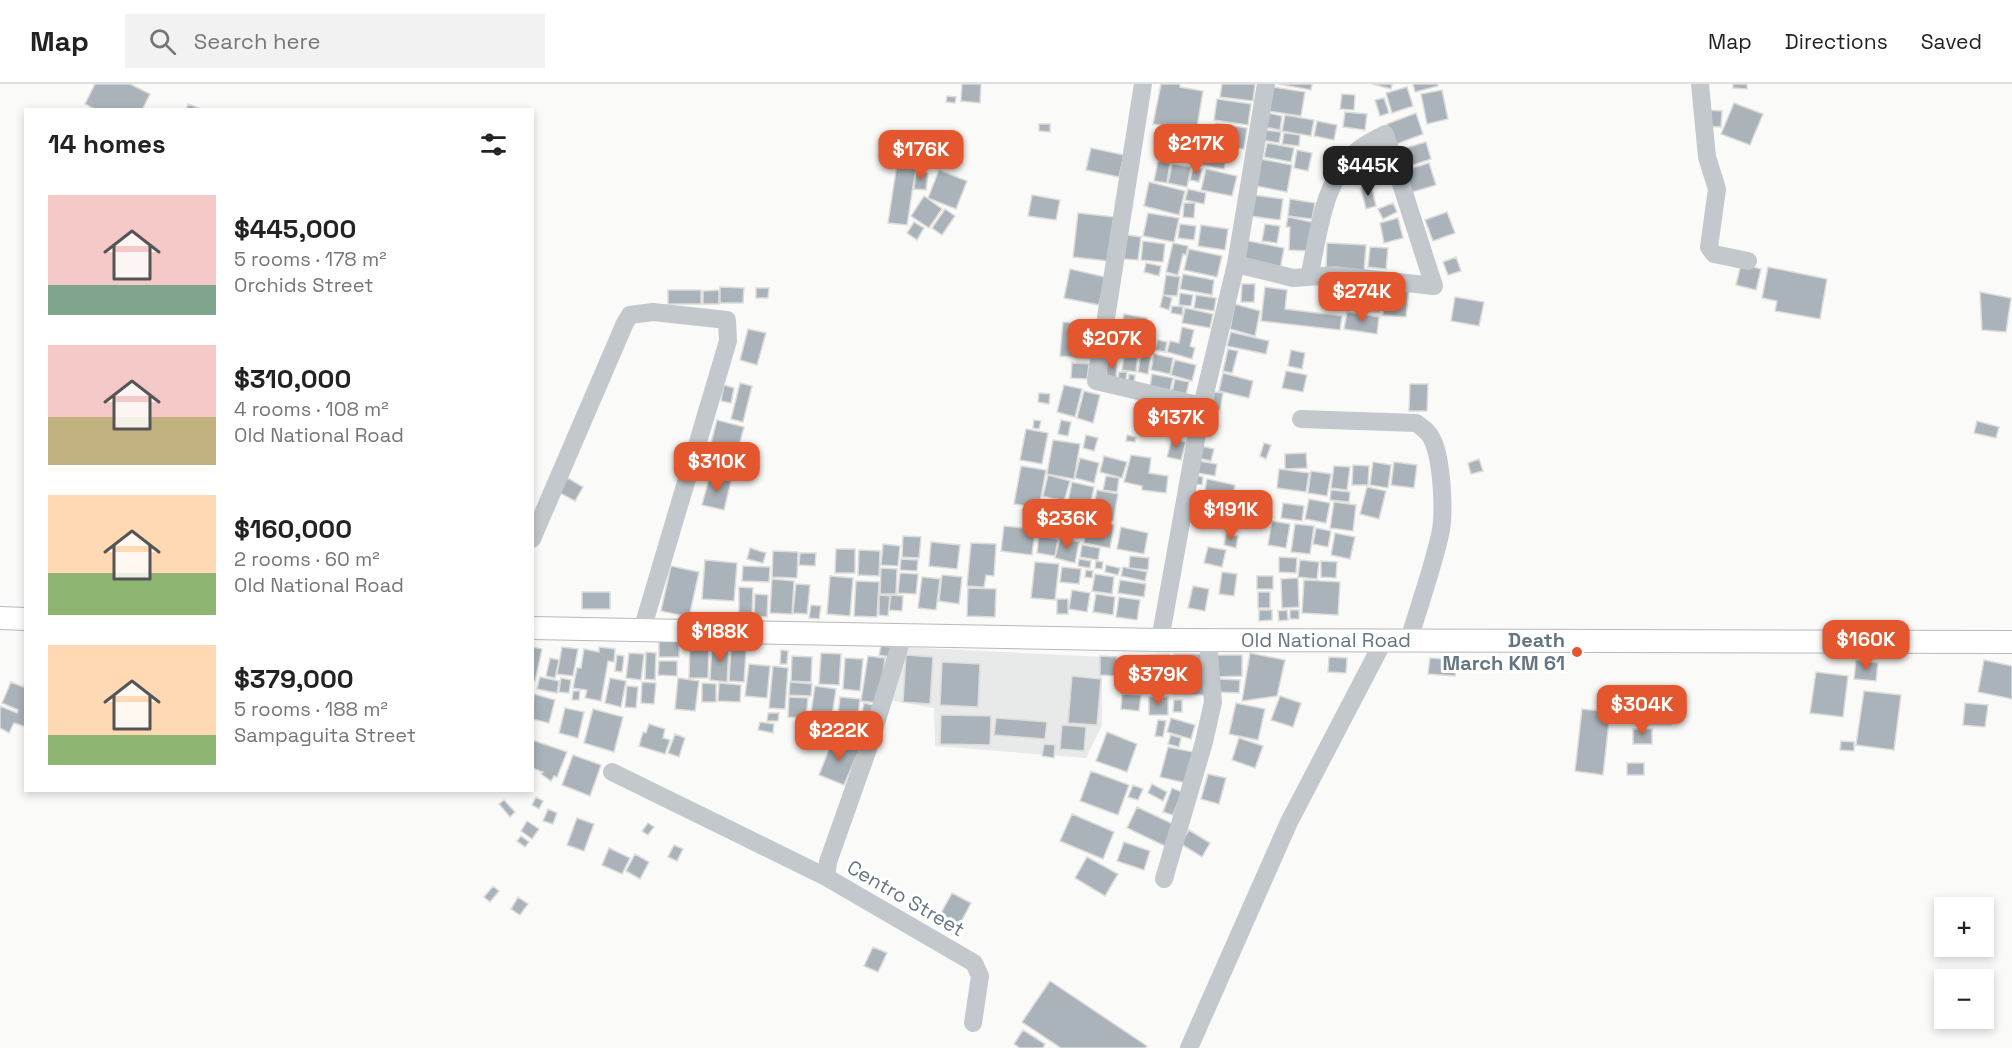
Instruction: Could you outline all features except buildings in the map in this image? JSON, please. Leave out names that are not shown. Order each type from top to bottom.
[{"type":"main road","points":[[0,618],[24,619]]},
{"type":"main road","name":"Old National Road","points":[[534,628],[1160,640],[2012,642]]},
{"type":"street","points":[[1143,84],[1096,381],[1202,406]]},
{"type":"street","points":[[1160,640],[1202,406],[1236,264],[1266,84]]},
{"type":"street","points":[[1700,84],[1707,157],[1717,189],[1709,247],[1714,254],[1748,261]]},
{"type":"street","points":[[1236,264],[1293,278],[1309,277],[1335,275],[1434,286],[1385,134],[1359,150],[1348,160],[1329,191],[1309,277]]},
{"type":"street","points":[[534,534],[630,315],[653,312],[727,320],[728,341],[642,630]]},
{"type":"street","points":[[1301,419],[1416,423],[1426,430],[1433,440],[1442,495],[1441,532],[1409,640]]},
{"type":"street","name":"Centro Street","points":[[903,635],[868,749],[828,862],[826,877],[974,963],[980,975],[973,1023]]},
{"type":"street","points":[[1164,879],[1213,702],[1208,640]]},
{"type":"street","points":[[1189,1048],[1289,822],[1384,640]]},
{"type":"street","points":[[612,772],[826,877]]},
{"type":"shaded area","points":[[904,647],[1102,657],[1102,726],[1086,758],[935,746],[934,708],[888,700]]},
{"type":"place","name":"Death March KM 61","points":[[1577,652]]}]
